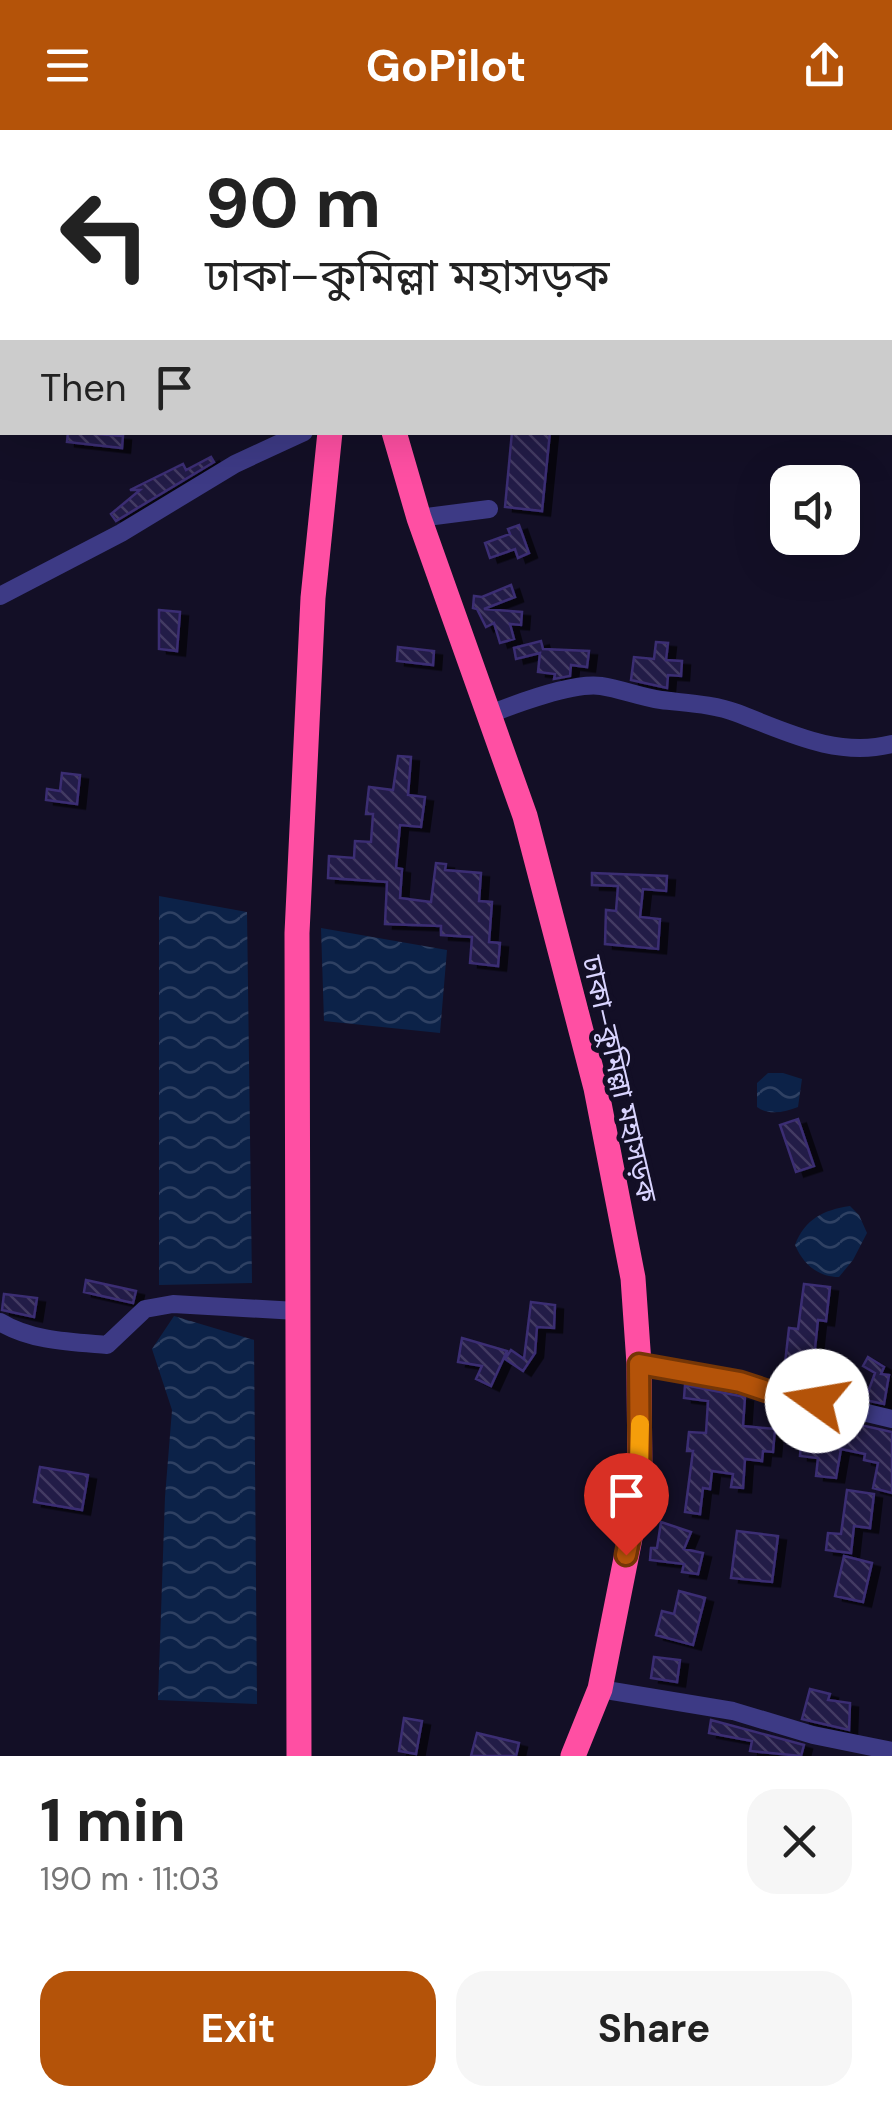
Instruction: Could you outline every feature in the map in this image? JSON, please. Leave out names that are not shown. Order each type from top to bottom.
[{"type":"highway","points":[[299,1756],[297,932],[313,598],[330,435]]},
{"type":"highway","name":"ঢাকা–কুমিল্লা মহাসড়ক","points":[[395,435],[419,518],[525,816],[596,1088],[633,1278],[639,1364],[640,1488],[600,1689],[574,1756]]},
{"type":"street","points":[[0,596],[235,464],[298,435]]},
{"type":"street","points":[[419,518],[488,509]]},
{"type":"street","points":[[490,714],[540,696],[596,685],[644,698],[732,711],[819,743],[868,750],[892,744]]},
{"type":"street","points":[[0,1322],[12,1330],[62,1342],[106,1345],[145,1310],[174,1304],[297,1311]]},
{"type":"street","points":[[639,1364],[740,1382],[788,1398],[892,1419]]},
{"type":"street","points":[[600,1689],[733,1711],[813,1735],[892,1751]]},
{"type":"water","points":[[159,896],[247,912],[252,1283],[159,1285]]},
{"type":"water","points":[[321,928],[447,950],[440,1033],[324,1021]]},
{"type":"water","points":[[768,1073],[802,1079],[798,1107],[772,1112],[757,1107],[757,1083]]},
{"type":"water","points":[[850,1206],[867,1233],[839,1277],[824,1275],[802,1258],[795,1245],[816,1217]]},
{"type":"water","points":[[174,1316],[254,1340],[257,1704],[158,1700],[172,1410],[152,1349]]},
{"type":"building","points":[[68,435],[123,436],[122,448],[67,442]]},
{"type":"building","points":[[512,435],[550,435],[542,511],[505,507]]},
{"type":"building","points":[[211,457],[214,462],[116,521],[111,514],[140,490],[130,490],[183,464],[186,470]]},
{"type":"building","points":[[519,525],[529,553],[518,558],[515,549],[490,558],[485,543],[510,534],[508,529]]},
{"type":"building","points":[[511,585],[515,597],[484,609],[522,612],[521,625],[510,624],[514,639],[500,643],[494,623],[486,627],[473,608],[474,596],[482,597]]},
{"type":"building","points":[[159,610],[180,612],[177,651],[159,649]]},
{"type":"building","points":[[541,641],[543,649],[589,651],[587,667],[571,665],[570,676],[554,679],[555,674],[538,672],[540,653],[516,659],[514,648]]},
{"type":"building","points":[[656,642],[668,643],[666,660],[682,661],[681,676],[668,675],[667,688],[631,680],[634,657],[654,659]]},
{"type":"building","points":[[398,647],[434,651],[433,665],[397,661]]},
{"type":"building","points":[[398,756],[411,757],[408,795],[425,797],[421,827],[400,825],[396,868],[402,869],[400,898],[431,902],[436,863],[446,864],[445,870],[481,873],[479,901],[492,902],[489,942],[500,943],[498,966],[470,963],[472,937],[441,935],[441,926],[385,924],[387,882],[328,878],[329,856],[354,858],[355,841],[371,842],[373,814],[366,814],[369,787],[393,790]]},
{"type":"building","points":[[62,773],[80,775],[77,804],[46,800],[47,789],[60,791]]},
{"type":"building","points":[[592,873],[667,876],[666,891],[643,889],[640,917],[660,919],[658,949],[605,944],[606,910],[616,911],[618,886],[592,885]]},
{"type":"building","points":[[798,1119],[814,1166],[796,1172],[780,1125]]},
{"type":"building","points":[[86,1280],[136,1291],[133,1303],[84,1292]]},
{"type":"building","points":[[804,1284],[830,1287],[826,1321],[818,1320],[814,1358],[802,1357],[801,1374],[784,1372],[789,1328],[798,1329]]},
{"type":"building","points":[[4,1294],[37,1298],[34,1317],[2,1310]]},
{"type":"building","points":[[531,1302],[555,1305],[554,1328],[537,1327],[535,1353],[523,1371],[505,1359],[511,1350],[524,1359]]},
{"type":"building","points":[[462,1338],[507,1351],[491,1386],[476,1379],[482,1366],[458,1362]]},
{"type":"building","points":[[868,1357],[884,1367],[881,1374],[889,1375],[884,1404],[865,1400],[875,1373],[863,1366]]},
{"type":"building","points":[[685,1385],[745,1397],[743,1426],[775,1429],[773,1452],[763,1451],[762,1461],[745,1459],[743,1488],[731,1487],[733,1474],[712,1471],[710,1489],[703,1488],[700,1514],[685,1512],[693,1451],[687,1451],[689,1432],[706,1433],[708,1401],[684,1398]]},
{"type":"building","points":[[807,1413],[892,1432],[892,1493],[873,1488],[878,1463],[864,1460],[865,1454],[841,1449],[836,1478],[816,1476],[818,1458],[800,1456],[801,1442],[807,1443]]},
{"type":"building","points":[[40,1467],[88,1475],[82,1510],[34,1502]]},
{"type":"building","points":[[847,1490],[874,1494],[870,1528],[854,1526],[851,1553],[826,1550],[828,1533],[841,1534]]},
{"type":"building","points":[[661,1522],[691,1532],[684,1549],[703,1553],[698,1574],[682,1572],[684,1564],[650,1560],[651,1548],[657,1548]]},
{"type":"building","points":[[737,1531],[778,1536],[772,1582],[731,1578]]},
{"type":"building","points":[[844,1556],[872,1563],[863,1602],[835,1596]]},
{"type":"building","points":[[679,1591],[705,1598],[693,1645],[656,1635],[662,1611],[674,1614]]},
{"type":"building","points":[[654,1657],[680,1660],[677,1682],[651,1678]]},
{"type":"building","points":[[810,1689],[830,1694],[828,1700],[850,1703],[849,1730],[802,1719]]},
{"type":"building","points":[[404,1718],[422,1721],[416,1754],[399,1751]]},
{"type":"building","points":[[711,1720],[804,1745],[801,1756],[750,1751],[752,1741],[709,1733]]},
{"type":"building","points":[[477,1733],[519,1743],[516,1756],[471,1756]]},
{"type":"slow traffic","points":[[638,1498],[640,1424]]},
{"type":"route","points":[[626,1555],[640,1488],[639,1364],[817,1401]]}]
